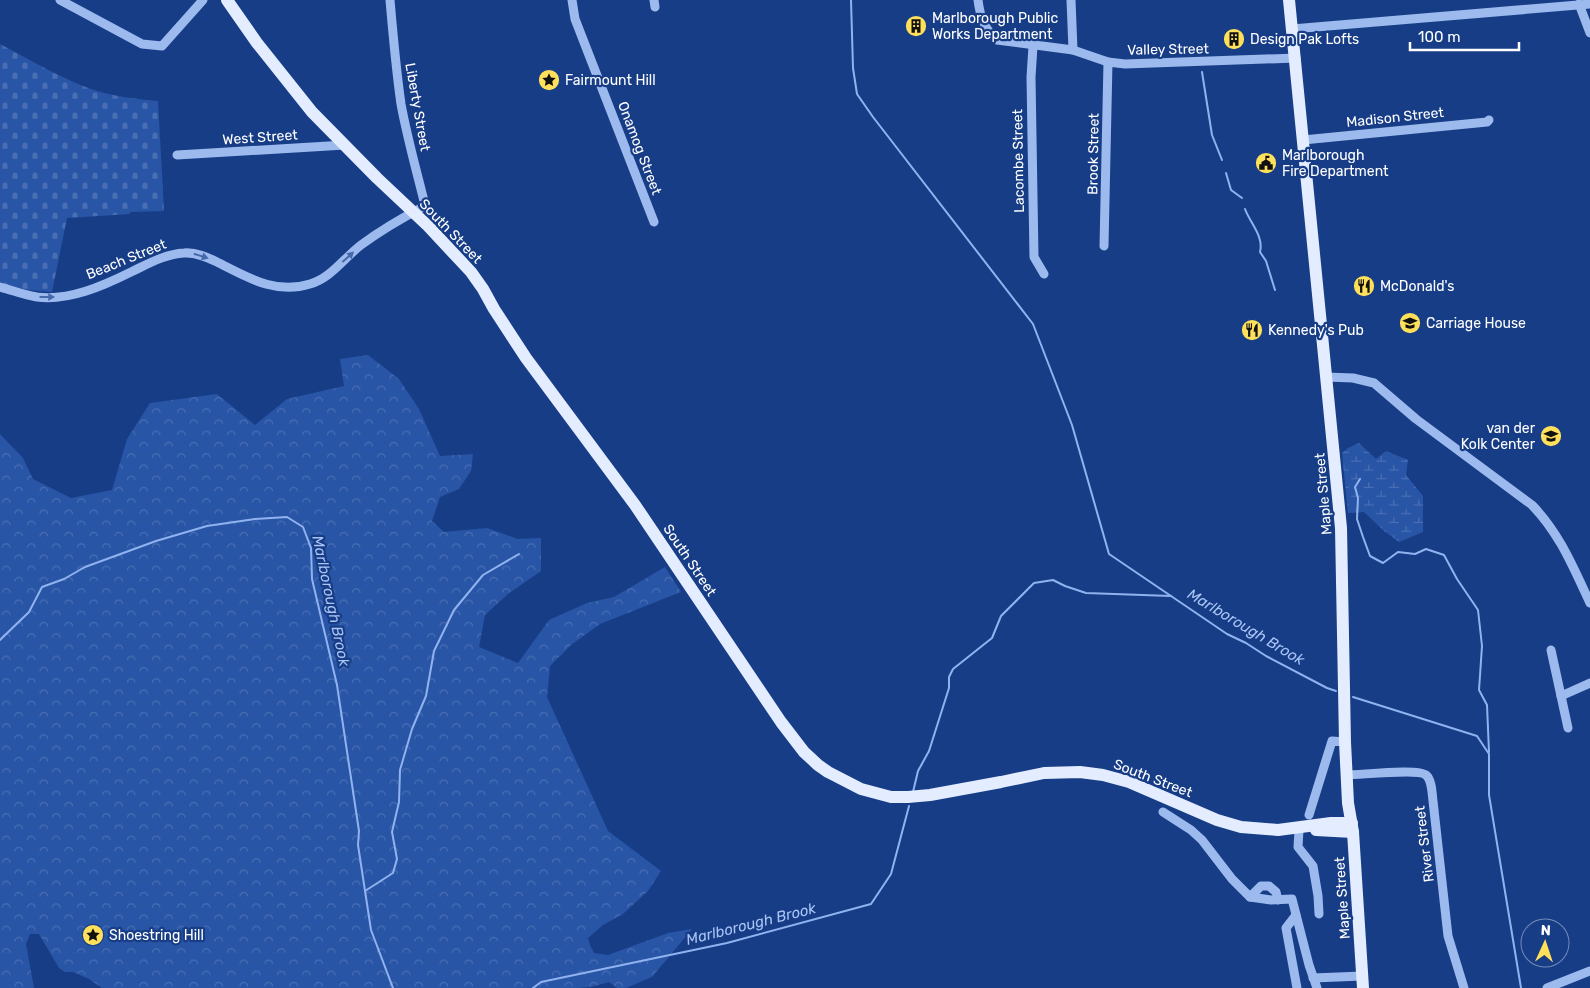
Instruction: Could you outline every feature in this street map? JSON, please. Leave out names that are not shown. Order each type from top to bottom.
[{"type":"main road","name":"South Street","points":[[227,0],[248,31],[312,112],[457,257],[483,289],[523,354],[635,505],[780,722],[804,752],[818,765],[838,778],[862,789],[898,798],[948,792],[1044,773],[1092,773],[1141,786],[1226,823],[1256,829],[1352,828]]},
{"type":"main road","name":"Maple Street","points":[[1290,0],[1341,528],[1348,803],[1352,828],[1362,982]]},
{"type":"main road","points":[[1348,803],[1346,812],[1333,828],[1347,842],[1354,854]]},
{"type":"main road","name":"South Street","points":[[1283,829],[1333,828]]},
{"type":"street","points":[[60,0],[142,44],[162,46],[203,0]]},
{"type":"street","name":"Liberty Street","points":[[390,0],[394,55],[402,105],[424,202],[423,207],[413,212]]},
{"type":"street","name":"Onamog Street","points":[[572,0],[575,19],[654,222]]},
{"type":"street","name":"Valley Street","points":[[978,0],[988,33],[996,40],[1074,50],[1108,62],[1174,64],[1296,58]]},
{"type":"street","points":[[1071,0],[1074,50]]},
{"type":"street","points":[[1579,4],[1590,33]]},
{"type":"street","points":[[1292,29],[1590,4]]},
{"type":"street","name":"Lacombe Street","points":[[1033,46],[1031,77],[1034,257],[1044,274]]},
{"type":"street","name":"Brook Street","points":[[1104,246],[1108,62]]},
{"type":"street","name":"Madison Street","points":[[1303,140],[1487,122],[1489,120]]},
{"type":"street","name":"West Street","points":[[177,155],[345,145]]},
{"type":"street","name":"Beach Street","points":[[0,287],[35,296],[54,297],[70,295],[110,283],[160,258],[188,252],[205,256],[252,280],[264,284],[284,287],[303,286],[325,277],[369,240],[413,212]]},
{"type":"street","points":[[1326,376],[1353,378],[1374,383],[1416,419],[1532,504],[1545,518],[1564,546],[1590,603]]},
{"type":"street","points":[[1551,650],[1568,728]]},
{"type":"street","points":[[1561,696],[1590,682]]},
{"type":"street","points":[[1308,815],[1332,741],[1346,742]]},
{"type":"street","name":"River Street","points":[[1347,775],[1409,772],[1422,773],[1428,776],[1433,801],[1448,936],[1464,988]]},
{"type":"street","points":[[1163,812],[1191,830],[1202,840],[1232,879],[1250,897],[1278,900],[1292,899],[1317,988]]},
{"type":"street","points":[[1299,830],[1298,847],[1313,866],[1319,914]]},
{"type":"street","points":[[1250,897],[1261,886],[1269,886],[1276,892],[1278,900]]},
{"type":"street","points":[[1296,915],[1286,928],[1297,988]]},
{"type":"street","points":[[1548,988],[1590,971]]},
{"type":"street","points":[[1313,978],[1362,982]]},
{"type":"green space","points":[[0,44],[60,76],[97,91],[135,99],[158,101],[164,211],[67,218],[52,292],[28,290],[0,283]]},
{"type":"green space","points":[[368,355],[399,379],[419,409],[440,456],[473,454],[471,471],[459,489],[440,497],[432,521],[444,532],[487,528],[518,539],[541,538],[541,571],[508,594],[485,615],[479,647],[518,663],[549,620],[587,603],[614,597],[665,567],[681,592],[600,624],[571,645],[550,666],[547,697],[608,831],[661,871],[648,891],[623,914],[603,925],[588,938],[594,953],[608,955],[668,933],[692,929],[652,977],[626,988],[617,988],[609,982],[578,988],[102,988],[89,979],[73,972],[65,972],[59,968],[39,934],[30,934],[26,944],[34,988],[0,988],[0,434],[23,458],[33,479],[71,498],[112,490],[127,439],[150,403],[217,394],[255,425],[287,399],[344,386],[340,359]]},
{"type":"green space","points":[[1359,443],[1376,459],[1386,451],[1408,460],[1406,475],[1423,496],[1423,532],[1399,542],[1364,512],[1348,513],[1342,453]]},
{"type":"waterway","points":[[851,0],[853,68],[857,94],[1033,324],[1072,425],[1109,554],[1171,596]]},
{"type":"waterway","points":[[1202,72],[1212,135],[1222,160]]},
{"type":"waterway","points":[[1226,173],[1231,190],[1242,198]]},
{"type":"waterway","points":[[1245,209],[1260,240],[1260,252],[1266,261],[1275,290]]},
{"type":"waterway","points":[[1360,479],[1355,487],[1358,498],[1357,519],[1370,556],[1383,563],[1398,552],[1415,554],[1426,549],[1444,555],[1457,579],[1478,610],[1482,646],[1479,690],[1487,705],[1489,752]]},
{"type":"waterway","name":"Marlborough Brook","points":[[0,640],[29,612],[42,587],[64,579],[85,567],[156,541],[207,526],[255,519],[287,517],[303,527],[311,548],[312,579],[337,685],[359,831],[358,845],[371,930],[393,988]]},
{"type":"waterway","points":[[365,891],[393,873],[397,859],[392,832],[399,802],[400,770],[412,729],[426,696],[434,651],[454,610],[483,575],[519,554]]},
{"type":"waterway","name":"Marlborough Brook","points":[[913,792],[918,771],[929,751],[949,688],[949,677],[953,669],[992,638],[1001,616],[1034,583],[1053,580],[1086,593],[1171,596],[1227,634],[1327,688],[1336,691]]},
{"type":"waterway","name":"Marlborough Brook","points":[[1353,697],[1477,736],[1489,754],[1489,795],[1521,988]]},
{"type":"waterway","name":"Marlborough Brook","points":[[533,988],[541,982],[727,943],[871,904],[891,874],[909,806]]},
{"type":"place","name":"Marlborough Public Works Department","points":[[916,26]]},
{"type":"place","name":"Design Pak Lofts","points":[[1234,39]]},
{"type":"place","name":"Fairmount Hill","points":[[549,80]]},
{"type":"place","name":"Marlborough Fire Department","points":[[1266,163]]},
{"type":"place","name":"McDonald's","points":[[1364,286]]},
{"type":"place","name":"Carriage House","points":[[1410,323]]},
{"type":"place","name":"Kennedy's Pub","points":[[1252,330]]},
{"type":"place","name":"van der Kolk Center","points":[[1551,436]]},
{"type":"place","name":"Shoestring Hill","points":[[93,935]]}]
